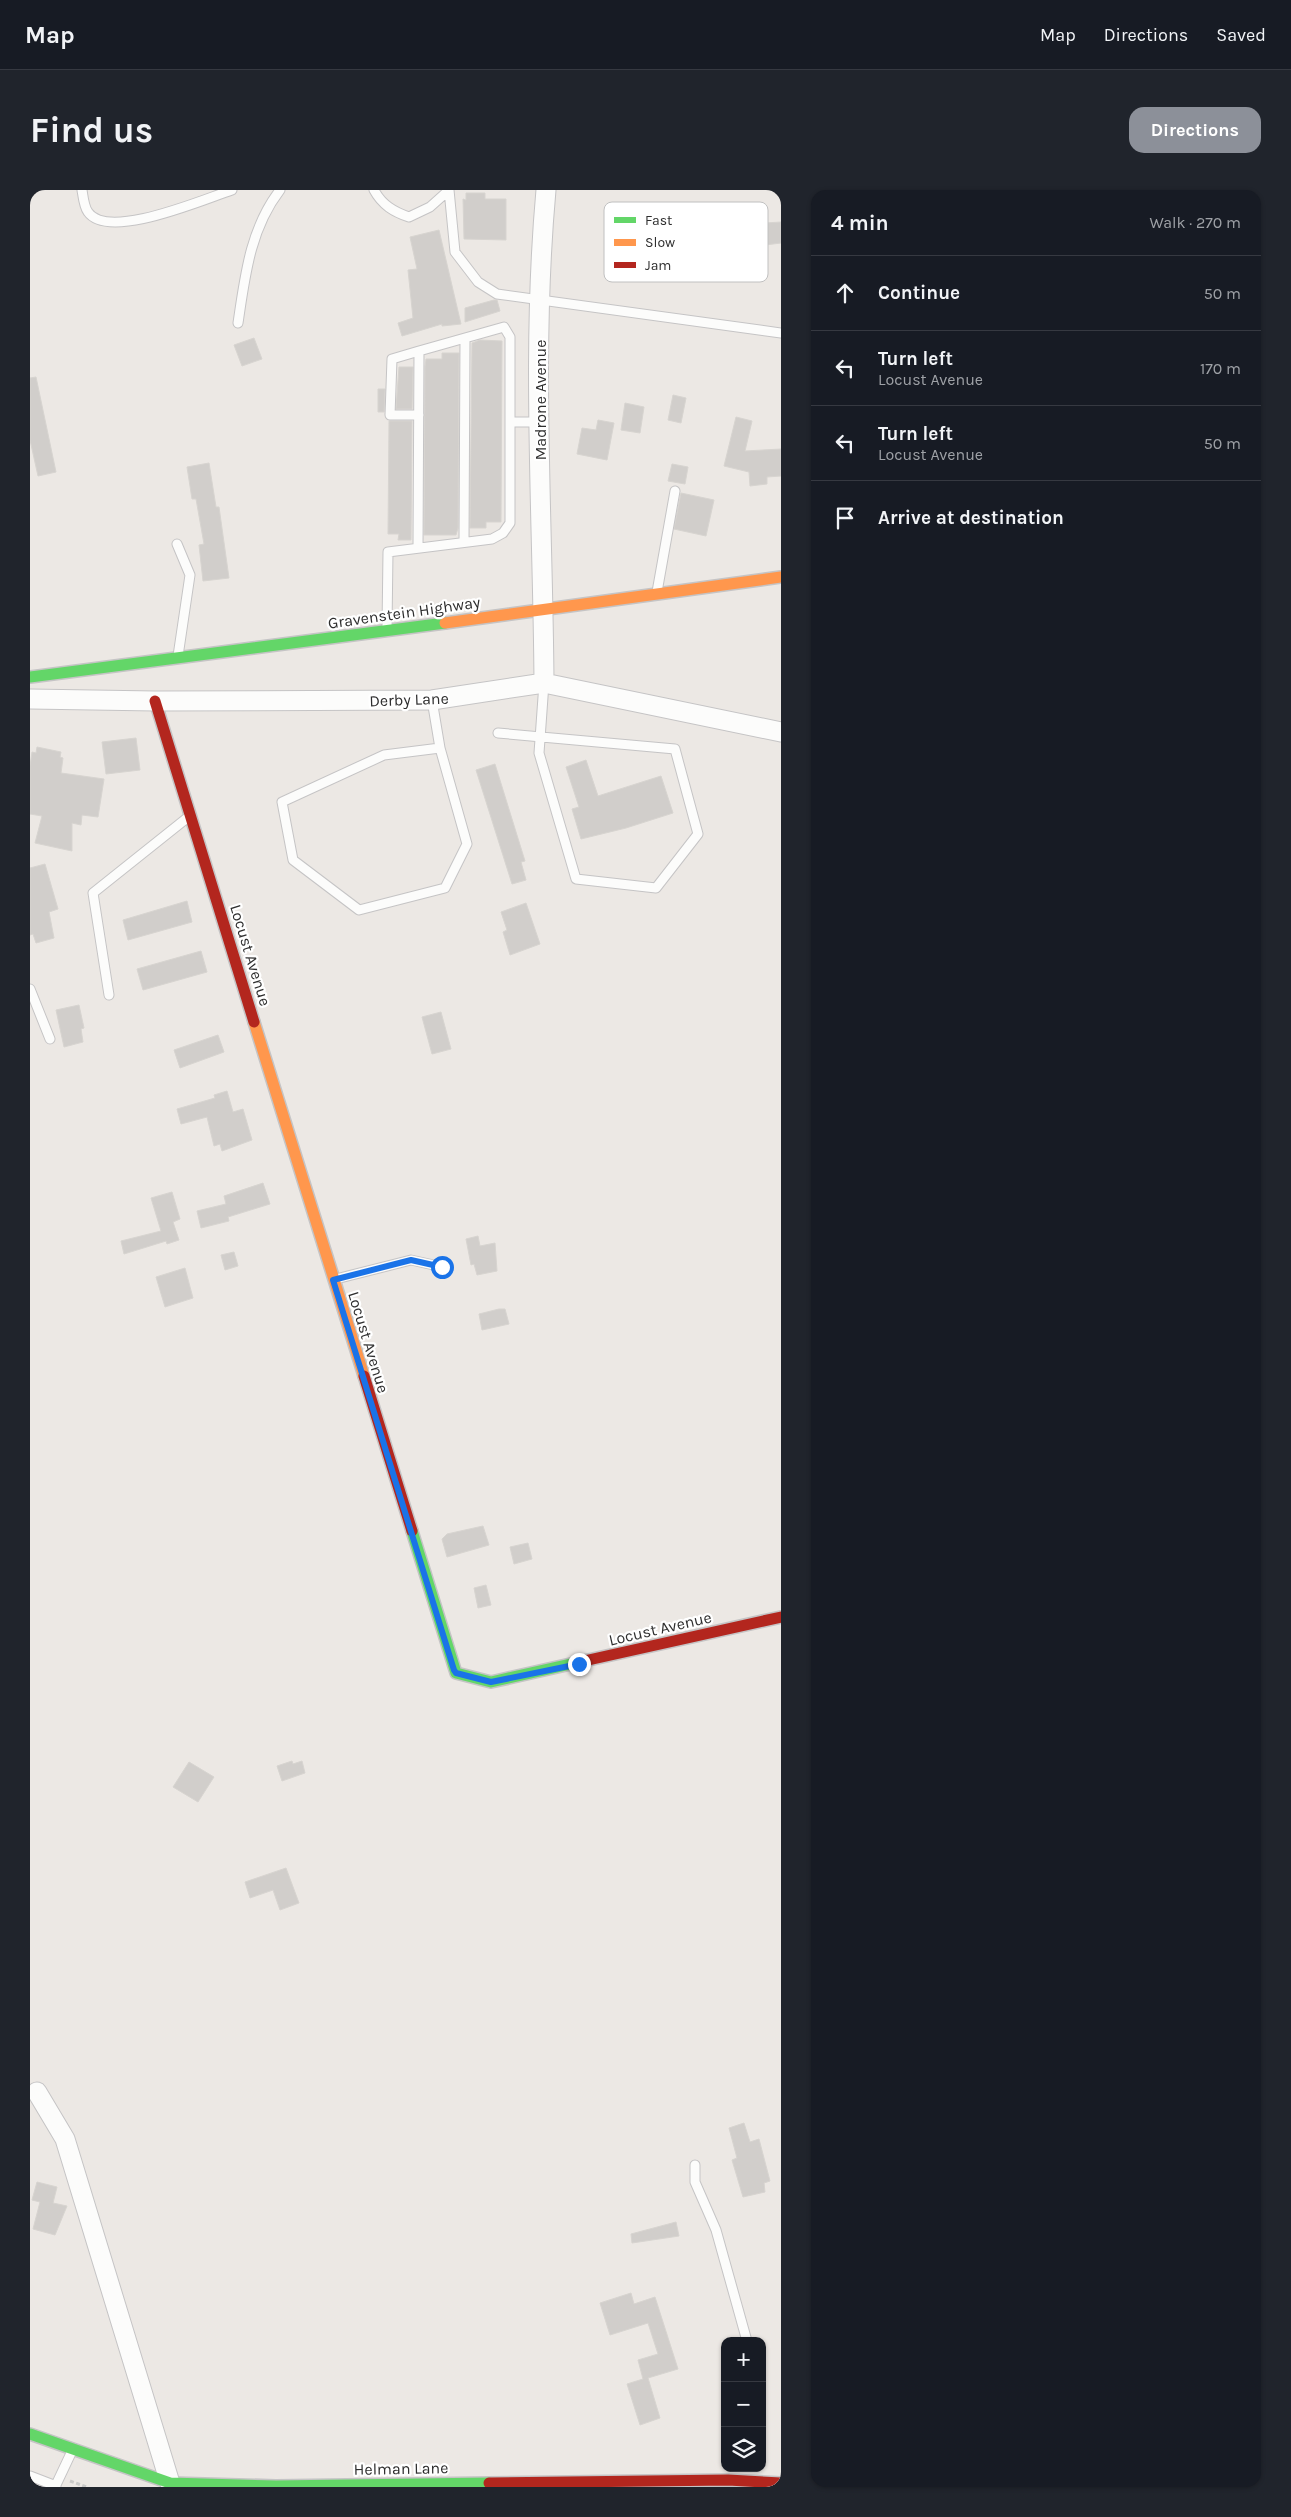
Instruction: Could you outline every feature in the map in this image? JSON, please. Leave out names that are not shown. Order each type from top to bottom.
[{"type":"street","name":"Madrone Avenue","points":[[544,683],[539,422],[541,241],[546,190]]},
{"type":"street","name":"Gravenstein Highway","points":[[30,677],[387,631],[781,577]]},
{"type":"street","name":"Derby Lane","points":[[30,699],[155,702],[432,700],[544,683],[781,732]]},
{"type":"street","name":"Locust Avenue","points":[[155,702],[456,1673],[491,1682],[781,1618]]},
{"type":"street","points":[[37,2092],[65,2139],[170,2483]]},
{"type":"street","name":"Helman Lane","points":[[30,2434],[170,2483],[362,2486],[728,2480],[781,2483]]},
{"type":"lane","points":[[82,190],[87,212],[95,219],[108,223],[134,221],[232,190]]},
{"type":"lane","points":[[238,323],[246,267],[258,226],[270,203],[280,190]]},
{"type":"lane","points":[[374,190],[384,204],[396,213],[409,217],[430,207],[448,190]]},
{"type":"lane","points":[[448,190],[455,252],[478,282],[497,294],[781,333]]},
{"type":"lane","points":[[387,631],[388,552],[492,539],[503,533],[510,523],[510,337],[504,327],[392,359],[390,415],[419,415]]},
{"type":"lane","points":[[464,542],[465,338]]},
{"type":"lane","points":[[418,548],[419,351]]},
{"type":"lane","points":[[510,422],[539,422]]},
{"type":"lane","points":[[657,594],[674,491]]},
{"type":"lane","points":[[177,544],[190,575],[178,658]]},
{"type":"lane","points":[[498,733],[540,737],[675,749],[698,834],[656,888],[576,879],[539,753],[540,737],[544,683]]},
{"type":"lane","points":[[432,700],[440,748],[468,844],[445,888],[359,910],[293,860],[282,802],[384,755],[440,748]]},
{"type":"lane","points":[[108,995],[93,893],[191,815]]},
{"type":"lane","points":[[30,989],[50,1039]]},
{"type":"lane","points":[[333,1280],[411,1260],[442,1267]]},
{"type":"lane","points":[[695,2165],[695,2182],[716,2230],[746,2337]]},
{"type":"lane","points":[[30,2476],[56,2486],[72,2449]]},
{"type":"lane","points":[[728,2480],[732,2472]]},
{"type":"path","points":[[67,2480],[87,2487]]},
{"type":"building","points":[[466,193],[485,193],[485,199],[506,199],[506,240],[464,239],[463,199],[466,200]]},
{"type":"building","points":[[781,222],[781,243],[768,245],[768,223]]},
{"type":"building","points":[[439,230],[461,324],[442,326],[442,324],[402,336],[398,323],[413,318],[408,270],[417,269],[410,237]]},
{"type":"building","points":[[497,300],[500,311],[465,322],[465,308]]},
{"type":"building","points":[[254,338],[262,359],[242,366],[234,345]]},
{"type":"building","points":[[480,340],[502,341],[501,522],[486,522],[486,528],[470,528],[472,343]]},
{"type":"building","points":[[442,353],[459,353],[458,528],[456,535],[424,535],[425,367],[426,359],[442,359]]},
{"type":"building","points":[[399,367],[413,367],[412,409],[396,409]]},
{"type":"building","points":[[36,377],[56,472],[38,476],[30,440],[30,378]]},
{"type":"building","points":[[378,389],[385,389],[384,412],[378,412]]},
{"type":"building","points":[[673,395],[686,398],[681,423],[668,420]]},
{"type":"building","points":[[625,403],[644,407],[640,433],[621,430]]},
{"type":"building","points":[[736,417],[752,421],[745,451],[781,449],[781,476],[767,477],[767,484],[750,486],[749,472],[724,466]]},
{"type":"building","points":[[598,420],[614,423],[607,460],[577,454],[582,428],[596,430]]},
{"type":"building","points":[[389,421],[412,421],[411,540],[398,540],[399,534],[388,534]]},
{"type":"building","points":[[209,463],[216,507],[219,507],[229,578],[203,581],[199,545],[204,544],[196,499],[192,499],[187,467]]},
{"type":"building","points":[[672,464],[688,467],[685,484],[668,481]]},
{"type":"building","points":[[681,493],[714,500],[706,536],[674,529]]},
{"type":"building","points":[[136,738],[140,770],[106,774],[102,742]]},
{"type":"building","points":[[37,747],[61,752],[60,757],[63,758],[61,773],[104,779],[98,817],[82,815],[81,825],[72,823],[72,851],[35,843],[42,816],[30,814],[30,766],[32,752],[36,753]]},
{"type":"building","points":[[586,760],[598,796],[661,776],[673,813],[626,828],[581,839],[572,809],[579,807],[566,767]]},
{"type":"building","points":[[495,764],[525,861],[521,862],[526,880],[512,884],[476,770]]},
{"type":"building","points":[[45,864],[58,909],[49,912],[54,938],[36,943],[33,934],[30,935],[30,868]]},
{"type":"building","points":[[187,901],[192,922],[128,940],[123,920]]},
{"type":"building","points":[[526,903],[540,944],[510,955],[503,932],[507,930],[501,912]]},
{"type":"building","points":[[201,951],[207,972],[143,990],[137,969]]},
{"type":"building","points":[[79,1005],[84,1028],[81,1029],[83,1042],[64,1047],[56,1010]]},
{"type":"building","points":[[441,1012],[451,1049],[432,1054],[422,1017]]},
{"type":"building","points":[[218,1035],[224,1052],[180,1068],[174,1050]]},
{"type":"building","points":[[227,1091],[233,1112],[243,1109],[252,1140],[222,1151],[220,1144],[214,1146],[207,1117],[181,1124],[177,1109],[215,1098],[214,1095]]},
{"type":"building","points":[[263,1183],[270,1204],[228,1217],[229,1221],[201,1228],[197,1211],[226,1204],[224,1196]]},
{"type":"building","points":[[172,1192],[180,1219],[173,1222],[179,1240],[167,1244],[166,1241],[124,1254],[121,1241],[161,1231],[151,1198]]},
{"type":"building","points":[[478,1236],[480,1246],[495,1243],[497,1271],[477,1275],[474,1264],[471,1265],[466,1239]]},
{"type":"building","points":[[234,1252],[238,1266],[225,1270],[221,1255]]},
{"type":"building","points":[[185,1268],[193,1298],[165,1307],[156,1277]]},
{"type":"building","points":[[505,1309],[509,1324],[482,1330],[479,1314]]},
{"type":"building","points":[[483,1526],[489,1545],[447,1557],[442,1539],[447,1534]]},
{"type":"building","points":[[528,1543],[532,1559],[514,1564],[510,1547]]},
{"type":"building","points":[[486,1585],[491,1605],[478,1608],[474,1588]]},
{"type":"building","points":[[292,1761],[293,1764],[302,1761],[305,1773],[282,1781],[277,1766]]},
{"type":"building","points":[[189,1762],[214,1777],[198,1802],[173,1787]]},
{"type":"building","points":[[286,1868],[299,1903],[280,1910],[273,1890],[250,1898],[245,1882]]},
{"type":"building","points":[[744,2123],[750,2142],[759,2139],[770,2181],[764,2183],[765,2192],[743,2197],[732,2160],[737,2158],[729,2128]]},
{"type":"building","points":[[37,2182],[57,2187],[53,2203],[67,2206],[55,2235],[33,2229],[40,2202],[32,2200]]},
{"type":"building","points":[[676,2222],[679,2236],[632,2243],[631,2234]]},
{"type":"building","points":[[631,2293],[634,2304],[655,2297],[678,2369],[648,2378],[660,2418],[640,2425],[627,2384],[643,2379],[638,2360],[658,2354],[648,2323],[610,2335],[600,2303]]},
{"type":"traffic: fast","points":[[30,677],[445,623]]},
{"type":"traffic: fast","points":[[412,1531],[456,1673],[491,1682],[575,1663]]},
{"type":"traffic: fast","points":[[30,2434],[170,2483],[276,2486],[489,2483]]},
{"type":"traffic: slow","points":[[445,623],[781,577]]},
{"type":"traffic: slow","points":[[254,1022],[364,1376]]},
{"type":"traffic: jam","points":[[155,701],[254,1022]]},
{"type":"traffic: jam","points":[[364,1376],[412,1531]]},
{"type":"traffic: jam","points":[[575,1663],[781,1617]]},
{"type":"traffic: jam","points":[[489,2483],[728,2480],[781,2483]]},
{"type":"route","points":[[442,1267],[411,1260],[333,1280],[454,1670],[456,1673],[491,1682],[579,1664]]}]
